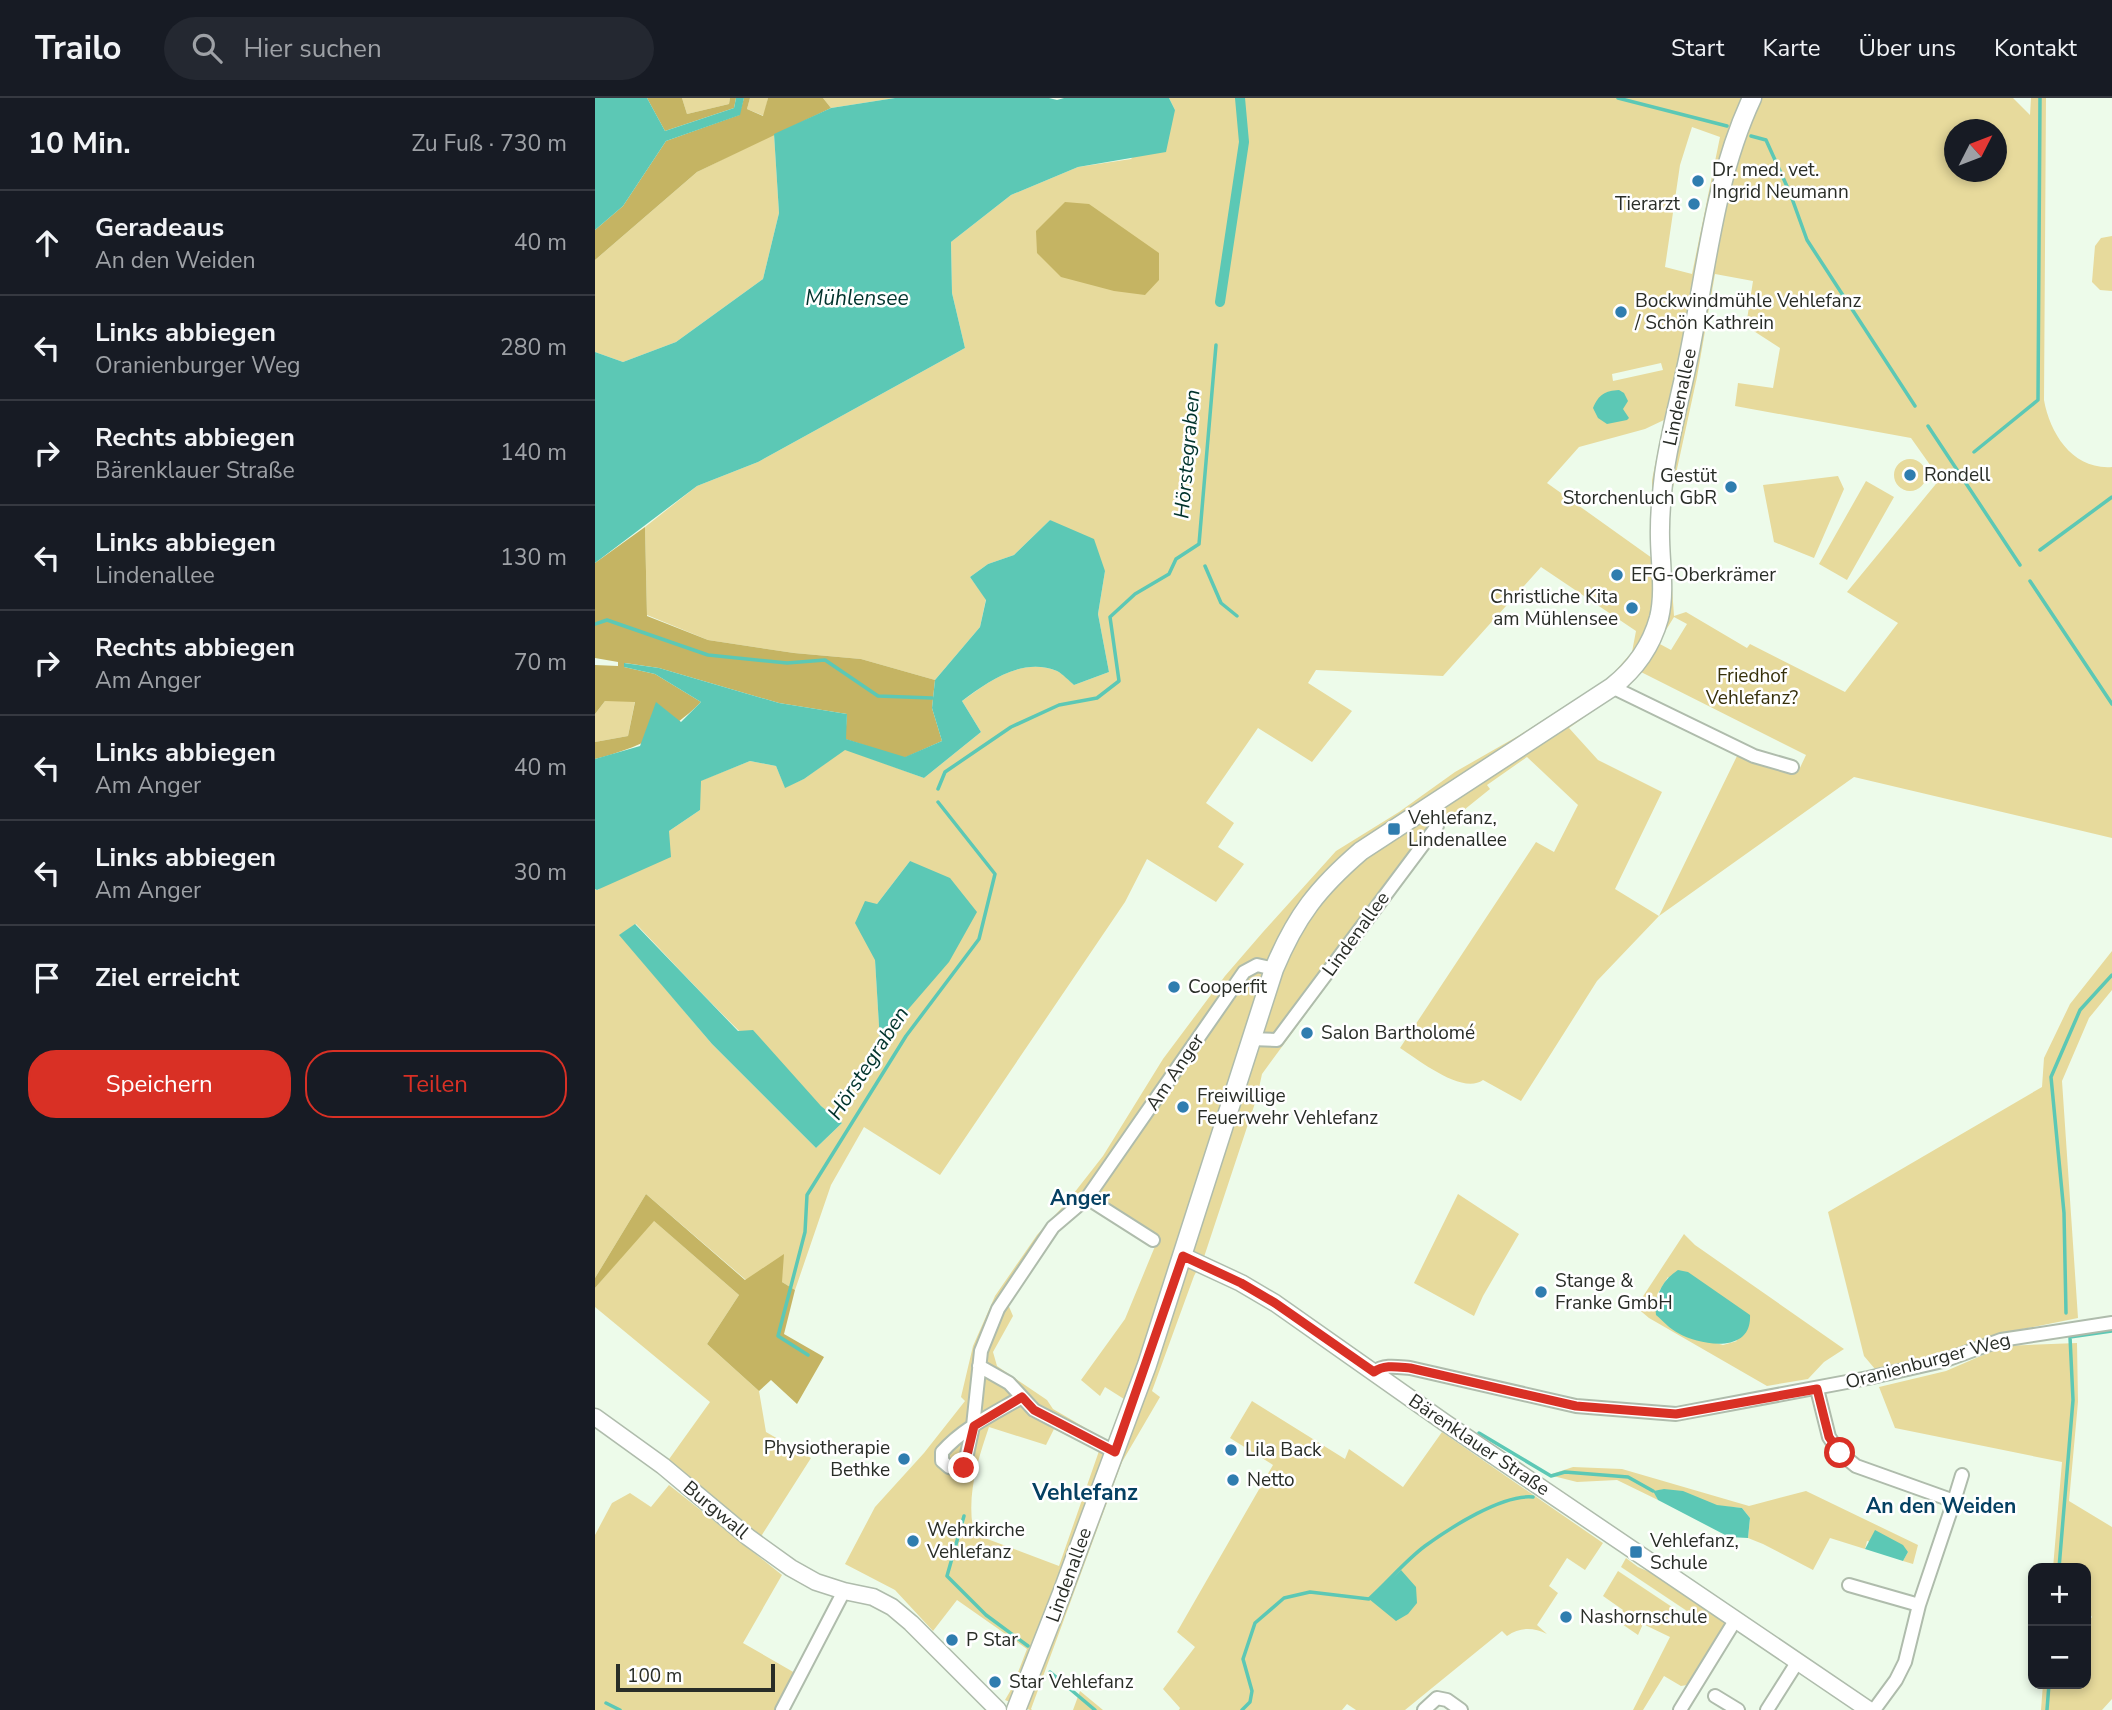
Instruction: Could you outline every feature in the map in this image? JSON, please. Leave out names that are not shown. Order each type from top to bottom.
[{"type":"main road","name":"Lindenallee","points":[[1016,1710],[1115,1452],[1183,1256],[1274,969],[1288,935],[1331,877],[1361,851],[1612,687],[1627,676],[1639,662],[1653,637],[1660,615],[1660,527],[1665,473],[1718,202],[1736,136],[1752,98]]},
{"type":"street","points":[[1612,687],[1753,756],[1792,767]]},
{"type":"street","name":"Lindenallee","points":[[1251,1039],[1277,1040],[1437,826],[1435,803]]},
{"type":"street","name":"Am Anger","points":[[1022,1397],[974,1426],[981,1351],[998,1309],[1053,1227],[1087,1198],[1244,972],[1257,965],[1274,969]]},
{"type":"street","points":[[1087,1198],[1153,1240]]},
{"type":"street","name":"Bärenklauer Straße","points":[[1183,1256],[1241,1283],[1275,1303],[1444,1422],[1872,1710]]},
{"type":"street","name":"Oranienburger Weg","points":[[1374,1372],[1379,1368],[1392,1366],[1410,1368],[1576,1406],[1676,1414],[1817,1389],[1943,1361],[2001,1340],[2112,1323]]},
{"type":"street","points":[[979,1366],[1009,1383],[1034,1410],[1115,1452]]},
{"type":"street","points":[[1817,1389],[1829,1437],[1840,1453],[1856,1466],[1954,1501]]},
{"type":"street","name":"Burgwall","points":[[595,1417],[663,1466],[748,1538],[791,1568],[816,1582],[873,1597],[892,1607],[998,1710]]},
{"type":"street","points":[[1872,1710],[1896,1680],[1905,1662],[1919,1605],[1962,1475]]},
{"type":"street","points":[[1849,1585],[1919,1605]]},
{"type":"street","points":[[782,1710],[844,1591]]},
{"type":"street","points":[[1680,1710],[1736,1619]]},
{"type":"street","points":[[1767,1710],[1798,1661]]},
{"type":"street","points":[[1715,1696],[1738,1710]]},
{"type":"street","points":[[1424,1710],[1437,1698],[1447,1700],[1461,1710]]},
{"type":"green space","points":[[682,98],[730,98],[729,104],[687,114]]},
{"type":"green space","points":[[750,98],[768,98],[764,116],[747,109]]},
{"type":"green space","points":[[823,98],[895,98],[831,108]]},
{"type":"green space","name":"Friedhof Vehlefanz?","points":[[1169,98],[2013,98],[2030,115],[2031,98],[2046,98],[2044,400],[2058,437],[2075,456],[2086,463],[2112,467],[2112,838],[1854,777],[1659,916],[1597,981],[1521,1101],[1483,1080],[1464,1083],[1453,1080],[1400,1048],[1536,842],[1554,852],[1578,805],[1527,757],[1487,785],[1490,789],[1444,826],[1262,1074],[1257,1097],[1204,1257],[1194,1276],[1152,1391],[1160,1397],[1122,1462],[1030,1710],[1005,1700],[1027,1649],[957,1600],[933,1631],[895,1590],[845,1564],[875,1507],[924,1453],[965,1401],[961,1397],[973,1346],[995,1296],[1037,1235],[1103,1156],[1163,1059],[1225,976],[1263,932],[1336,851],[1399,812],[1455,772],[1518,736],[1610,677],[1632,652],[1636,631],[1541,567],[1443,676],[1316,670],[1308,683],[1352,711],[1312,762],[1258,728],[1206,803],[1234,823],[1218,847],[1244,864],[1216,902],[1147,859],[1125,902],[940,1175],[864,1127],[831,1185],[795,1290],[782,1282],[746,1280],[646,1194],[595,1278],[595,889],[598,890],[669,831],[700,810],[700,781],[750,761],[776,766],[785,787],[804,779],[845,749],[924,778],[981,732],[962,701],[994,679],[1018,669],[1044,667],[1059,672],[1074,685],[1109,672],[1098,614],[1105,571],[1050,520],[1014,555],[988,564],[970,577],[986,599],[980,627],[935,680],[861,659],[794,653],[708,640],[647,615],[645,527],[697,486],[758,462],[965,348],[952,293],[951,242],[1011,195],[1078,167],[1131,159],[1175,110]],"holes":[[[1692,127],[1720,137],[1692,274],[1665,267],[1680,165]],[[1715,274],[1753,281],[1746,326],[1780,348],[1773,388],[1738,383],[1735,406],[1911,438],[1940,479],[1847,592],[1898,623],[1845,692],[1750,644],[1747,648],[1686,612],[1674,616],[1668,531],[1672,492],[1697,377]],[[1661,363],[1663,370],[1613,381],[1612,374]],[[1664,420],[1652,480],[1652,558],[1547,483],[1579,447],[1645,429]],[[1674,617],[1687,624],[1671,650],[1658,643]],[[1641,672],[1806,755],[1798,772],[1738,754],[1659,916],[1615,889],[1662,792],[1598,760],[1569,728],[1616,695]],[[910,861],[880,1041],[875,960],[877,904]],[[636,924],[761,1053],[842,1123],[816,1148],[712,1044],[620,935]],[[1094,1198],[1158,1239],[1125,1319],[1081,1380],[1100,1396],[1105,1387],[1124,1399],[1108,1441],[1053,1409],[1047,1400],[997,1366],[993,1352],[1013,1316],[1007,1302],[1055,1233]],[[989,1427],[1046,1445],[1054,1429],[1099,1451],[1059,1566],[974,1534],[972,1493],[980,1453]]]},
{"type":"green space","points":[[774,134],[779,213],[763,279],[676,342],[623,362],[595,352],[595,260],[697,172]]},
{"type":"green space","points":[[2112,236],[2112,291],[2100,290],[2092,282],[2095,246],[2101,238]]},
{"type":"green space","name":"Rondell","points":[[1910,459],[1921,464],[1926,475],[1921,486],[1910,491],[1899,486],[1894,475],[1899,464]]},
{"type":"green space","points":[[1838,476],[1844,489],[1814,558],[1774,542],[1763,485]]},
{"type":"green space","points":[[1866,481],[1894,497],[1847,580],[1819,564]]},
{"type":"green space","points":[[605,701],[635,701],[628,736],[595,742],[595,714]]},
{"type":"green space","points":[[2112,951],[2112,990],[2089,1018],[2062,1081],[2078,1318],[1998,1334],[1939,1355],[1875,1369],[1864,1356],[1828,1212],[2042,1087],[2044,1058],[2070,1004]]},
{"type":"green space","points":[[1458,1194],[1519,1234],[1474,1316],[1414,1283]]},
{"type":"green space","points":[[653,1220],[739,1295],[707,1344],[759,1391],[766,1432],[811,1458],[760,1538],[667,1462],[710,1402],[595,1307],[595,1288]]},
{"type":"green space","points":[[1684,1234],[1695,1245],[1844,1349],[1824,1362],[1808,1379],[1767,1386],[1649,1318],[1636,1307]],"holes":[[[1668,1277],[1737,1341],[1723,1345],[1679,1333],[1655,1305],[1658,1293]]]},
{"type":"green space","points":[[2077,1343],[2078,1402],[2069,1501],[2112,1527],[2112,1699],[2102,1710],[2041,1710],[2043,1689],[2091,1689],[2091,1563],[2053,1563],[2062,1462],[1895,1428],[1879,1387],[1946,1371],[2004,1346]]},
{"type":"green space","points":[[1252,1401],[1345,1459],[1349,1449],[1403,1487],[1442,1432],[1603,1543],[1585,1570],[1567,1558],[1549,1586],[1558,1593],[1537,1625],[1547,1634],[1527,1629],[1507,1636],[1502,1631],[1405,1710],[1356,1710],[1347,1704],[1342,1710],[1179,1710],[1163,1689],[1195,1647],[1177,1632],[1273,1465],[1230,1438]]},
{"type":"green space","points":[[1573,1467],[1622,1469],[1749,1506],[1806,1491],[1918,1545],[1913,1564],[1903,1561],[1908,1552],[1867,1541],[1865,1549],[1830,1538],[1813,1570],[1748,1538],[1750,1518],[1742,1508],[1710,1504],[1671,1490],[1654,1491],[1658,1500],[1617,1480],[1577,1482],[1549,1475]]},
{"type":"green space","points":[[669,1485],[782,1575],[743,1643],[795,1673],[774,1710],[595,1710],[595,1535],[612,1503],[630,1493],[651,1507]]},
{"type":"green space","points":[[1626,1558],[1638,1567],[1659,1576],[1727,1624],[1693,1684],[1681,1686],[1664,1676],[1643,1710],[1633,1710],[1670,1637],[1643,1624],[1638,1635],[1616,1620],[1623,1610],[1603,1596],[1618,1571],[1696,1623],[1699,1619],[1621,1567]]},
{"type":"green space","points":[[1080,1691],[1103,1710],[1073,1710]]},
{"type":"shaded area","points":[[647,98],[682,98],[687,114],[729,104],[730,98],[736,98],[734,108],[665,131]]},
{"type":"shaded area","points":[[744,98],[750,98],[747,109],[763,116],[768,98],[823,98],[831,108],[697,172],[595,260],[595,230],[623,206],[666,141],[739,115]]},
{"type":"shaded area","points":[[1065,202],[1089,204],[1159,253],[1159,280],[1145,295],[1114,291],[1061,277],[1037,253],[1036,231]]},
{"type":"shaded area","points":[[645,527],[647,616],[708,640],[794,653],[861,659],[935,680],[932,708],[942,741],[904,758],[845,739],[847,714],[779,703],[659,668],[625,663],[624,667],[655,674],[701,702],[652,738],[595,759],[595,742],[628,736],[635,702],[605,701],[595,714],[595,665],[618,666],[618,662],[595,658],[595,563]]},
{"type":"shaded area","points":[[646,1194],[745,1280],[784,1254],[782,1282],[795,1290],[784,1334],[824,1357],[797,1404],[771,1380],[759,1391],[707,1344],[739,1295],[654,1221],[595,1288],[595,1278]]},
{"type":"water","points":[[595,98],[647,98],[665,131],[734,108],[736,98],[744,98],[740,115],[666,141],[623,206],[595,230]]},
{"type":"water","name":"Mühlensee","points":[[895,98],[1169,98],[1175,110],[1166,152],[1078,167],[1011,195],[951,242],[952,293],[965,348],[758,462],[697,486],[595,563],[595,352],[623,362],[676,342],[763,279],[779,213],[774,134],[831,108]]},
{"type":"water","points":[[1619,390],[1628,401],[1623,409],[1629,418],[1607,424],[1598,418],[1593,408],[1603,394]]},
{"type":"water","points":[[1050,520],[1094,539],[1105,571],[1098,614],[1109,672],[1074,685],[1059,672],[1044,667],[1019,669],[995,679],[962,701],[981,732],[924,778],[845,750],[804,779],[785,788],[776,766],[750,761],[701,781],[700,810],[669,831],[671,857],[595,889],[595,759],[640,746],[656,702],[681,722],[701,702],[655,674],[624,667],[624,663],[659,668],[779,703],[847,714],[846,739],[905,757],[942,741],[932,708],[935,680],[980,627],[986,600],[970,577],[988,564],[1014,555]]},
{"type":"water","points":[[910,861],[950,878],[977,912],[949,962],[880,1042],[875,960],[855,923],[865,901],[877,904]]},
{"type":"water","points":[[635,924],[738,1031],[753,1030],[821,1106],[842,1123],[816,1148],[712,1044],[619,935]]},
{"type":"water","points":[[1678,1270],[1688,1272],[1750,1315],[1748,1328],[1743,1336],[1723,1344],[1699,1341],[1675,1331],[1656,1315],[1660,1289]]},
{"type":"water","points":[[1653,1491],[1683,1491],[1717,1505],[1742,1508],[1750,1518],[1748,1538],[1729,1537],[1658,1500]]},
{"type":"water","points":[[1875,1530],[1903,1545],[1908,1552],[1903,1561],[1865,1549]]},
{"type":"water","points":[[1401,1570],[1416,1587],[1417,1603],[1408,1614],[1396,1621],[1369,1599]]},
{"type":"waterway","name":"Hörstegraben","points":[[1220,302],[1244,142],[1240,98]]},
{"type":"waterway","points":[[1618,98],[1727,126]]},
{"type":"waterway","points":[[1974,452],[2038,400],[2040,98]]},
{"type":"waterway","points":[[1751,136],[1766,140],[1790,193],[1807,240],[1915,406]]},
{"type":"waterway","name":"Hörstegraben","points":[[938,789],[945,772],[1011,727],[1059,705],[1097,698],[1119,681],[1110,617],[1135,594],[1169,574],[1176,559],[1199,544],[1216,345]]},
{"type":"waterway","points":[[1928,426],[2020,565]]},
{"type":"waterway","points":[[2040,550],[2112,497]]},
{"type":"waterway","points":[[1205,566],[1221,603],[1237,616]]},
{"type":"waterway","points":[[2030,581],[2112,704]]},
{"type":"waterway","points":[[595,624],[607,620],[708,655],[787,663],[825,660],[878,696],[932,698]]},
{"type":"waterway","name":"Hörstegraben","points":[[808,1355],[778,1336],[805,1232],[807,1195],[906,1036],[979,939],[995,874],[938,802]]},
{"type":"waterway","points":[[2066,1313],[2064,1213],[2051,1077],[2080,1010],[2112,975]]},
{"type":"waterway","points":[[2059,1563],[2073,1400],[2070,1337],[2112,1331]]},
{"type":"waterway","points":[[1479,1433],[1551,1476],[1565,1472],[1628,1477],[1653,1491]]},
{"type":"waterway","points":[[1242,1710],[1250,1702],[1252,1691],[1243,1659],[1255,1623],[1284,1598],[1310,1592],[1369,1599],[1418,1552],[1448,1530],[1492,1506],[1533,1497]]},
{"type":"waterway","points":[[964,1516],[947,1576],[986,1615],[1028,1646]]},
{"type":"waterway","points":[[1050,1672],[1095,1710]]},
{"type":"waterway","points":[[2047,1710],[2049,1689]]},
{"type":"waterway","points":[[606,1703],[620,1710]]},
{"type":"place","name":"Dr. med. vet. Ingrid Neumann","points":[[1698,181]]},
{"type":"place","name":"Tierarzt","points":[[1694,204]]},
{"type":"place","name":"Bockwindmühle Vehlefanz / Schön Kathrein","points":[[1621,312]]},
{"type":"place","name":"Rondell","points":[[1910,475]]},
{"type":"place","name":"Gestüt Storchenluch GbR","points":[[1731,487]]},
{"type":"place","name":"EFG-Oberkrämer","points":[[1617,575]]},
{"type":"place","name":"Christliche Kita am Mühlensee","points":[[1632,608]]},
{"type":"place","name":"Vehlefanz, Lindenallee","points":[[1394,829]]},
{"type":"place","name":"Cooperfit","points":[[1174,987]]},
{"type":"place","name":"Salon Bartholomé","points":[[1307,1033]]},
{"type":"place","name":"Freiwillige Feuerwehr Vehlefanz","points":[[1183,1107]]},
{"type":"place","name":"Stange & Franke GmbH","points":[[1541,1292]]},
{"type":"place","name":"Lila Back","points":[[1231,1450]]},
{"type":"place","name":"Physiotherapie Bethke","points":[[904,1459]]},
{"type":"place","name":"Netto","points":[[1233,1480]]},
{"type":"place","name":"Wehrkirche Vehlefanz","points":[[913,1541]]},
{"type":"place","name":"Vehlefanz, Schule","points":[[1636,1552]]},
{"type":"place","name":"Nashornschule","points":[[1566,1617]]},
{"type":"place","name":"P Star","points":[[952,1640]]},
{"type":"place","name":"Star Vehlefanz","points":[[995,1682]]},
{"type":"district","name":"Anger","points":[[1080,1198]]},
{"type":"district","name":"Vehlefanz","points":[[1085,1492]]},
{"type":"district","name":"An den Weiden","points":[[1941,1506]]},
{"type":"route","points":[[964,1468],[974,1426],[1022,1397],[1034,1410],[1115,1452],[1183,1256],[1241,1283],[1275,1303],[1374,1372],[1379,1368],[1392,1366],[1410,1368],[1576,1406],[1676,1414],[1817,1389],[1829,1437],[1840,1453]]}]
